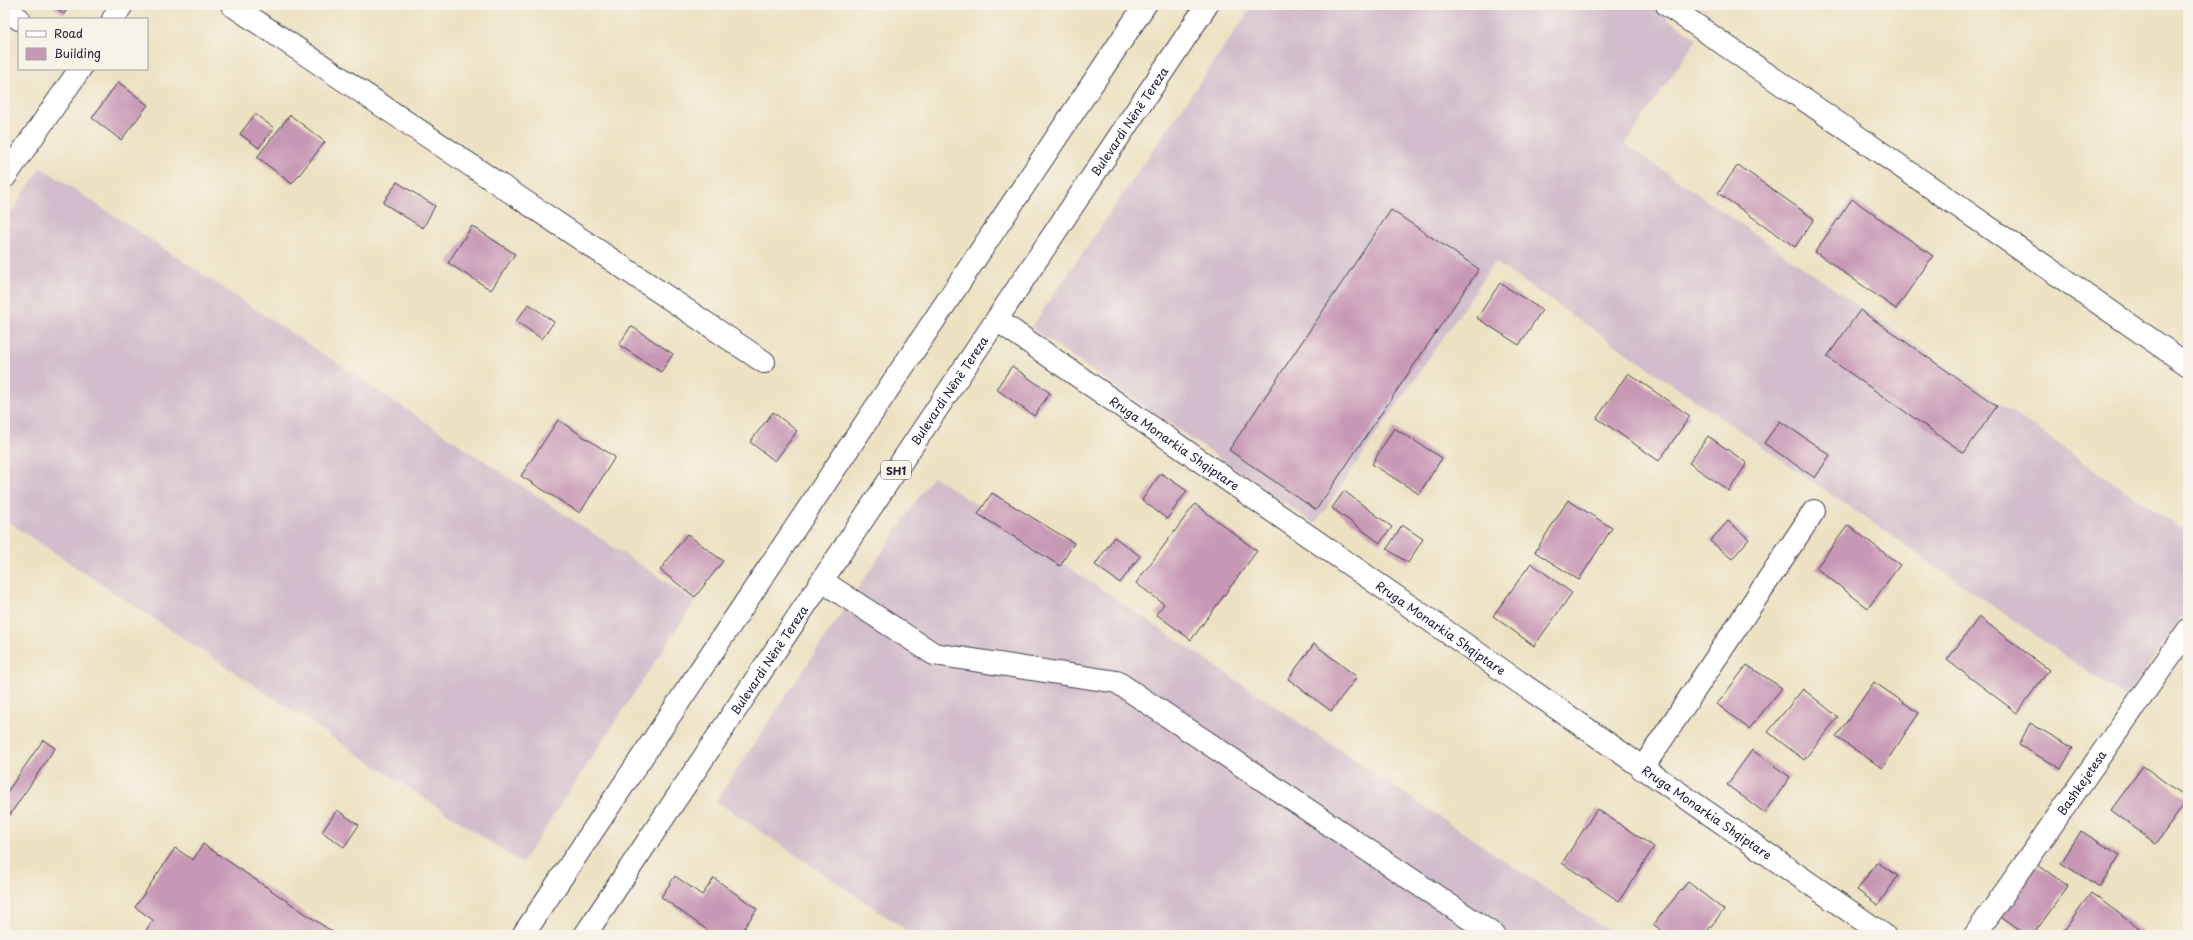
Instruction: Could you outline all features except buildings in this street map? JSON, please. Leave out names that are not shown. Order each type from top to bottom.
[{"type":"street","points":[[114,18],[122,5]]},
{"type":"street","points":[[232,5],[764,362]]},
{"type":"street","points":[[523,935],[1145,5]]},
{"type":"street","name":"Bulevardi Nënë Tereza","points":[[585,935],[1207,5]]},
{"type":"street","points":[[1667,5],[2188,365]]},
{"type":"street","points":[[5,8],[18,18]]},
{"type":"street","points":[[5,177],[79,70]]},
{"type":"street","name":"Rruga Monarkia Shqiptare","points":[[997,320],[1642,769],[1884,935]]},
{"type":"street","points":[[1642,769],[1814,511]]},
{"type":"street","points":[[822,581],[934,654],[1117,682],[1494,935]]},
{"type":"street","name":"Bashkejetesa","points":[[1975,935],[2188,630]]},
{"type":"shaded area","points":[[1253,5],[1648,5],[1697,39],[1625,144],[2188,534],[2188,608],[2126,698],[1495,262],[1315,524],[1031,328]]},
{"type":"shaded area","points":[[41,167],[695,601],[522,863],[5,520],[5,222]]},
{"type":"shaded area","points":[[933,476],[1615,935],[914,935],[716,801]]}]
